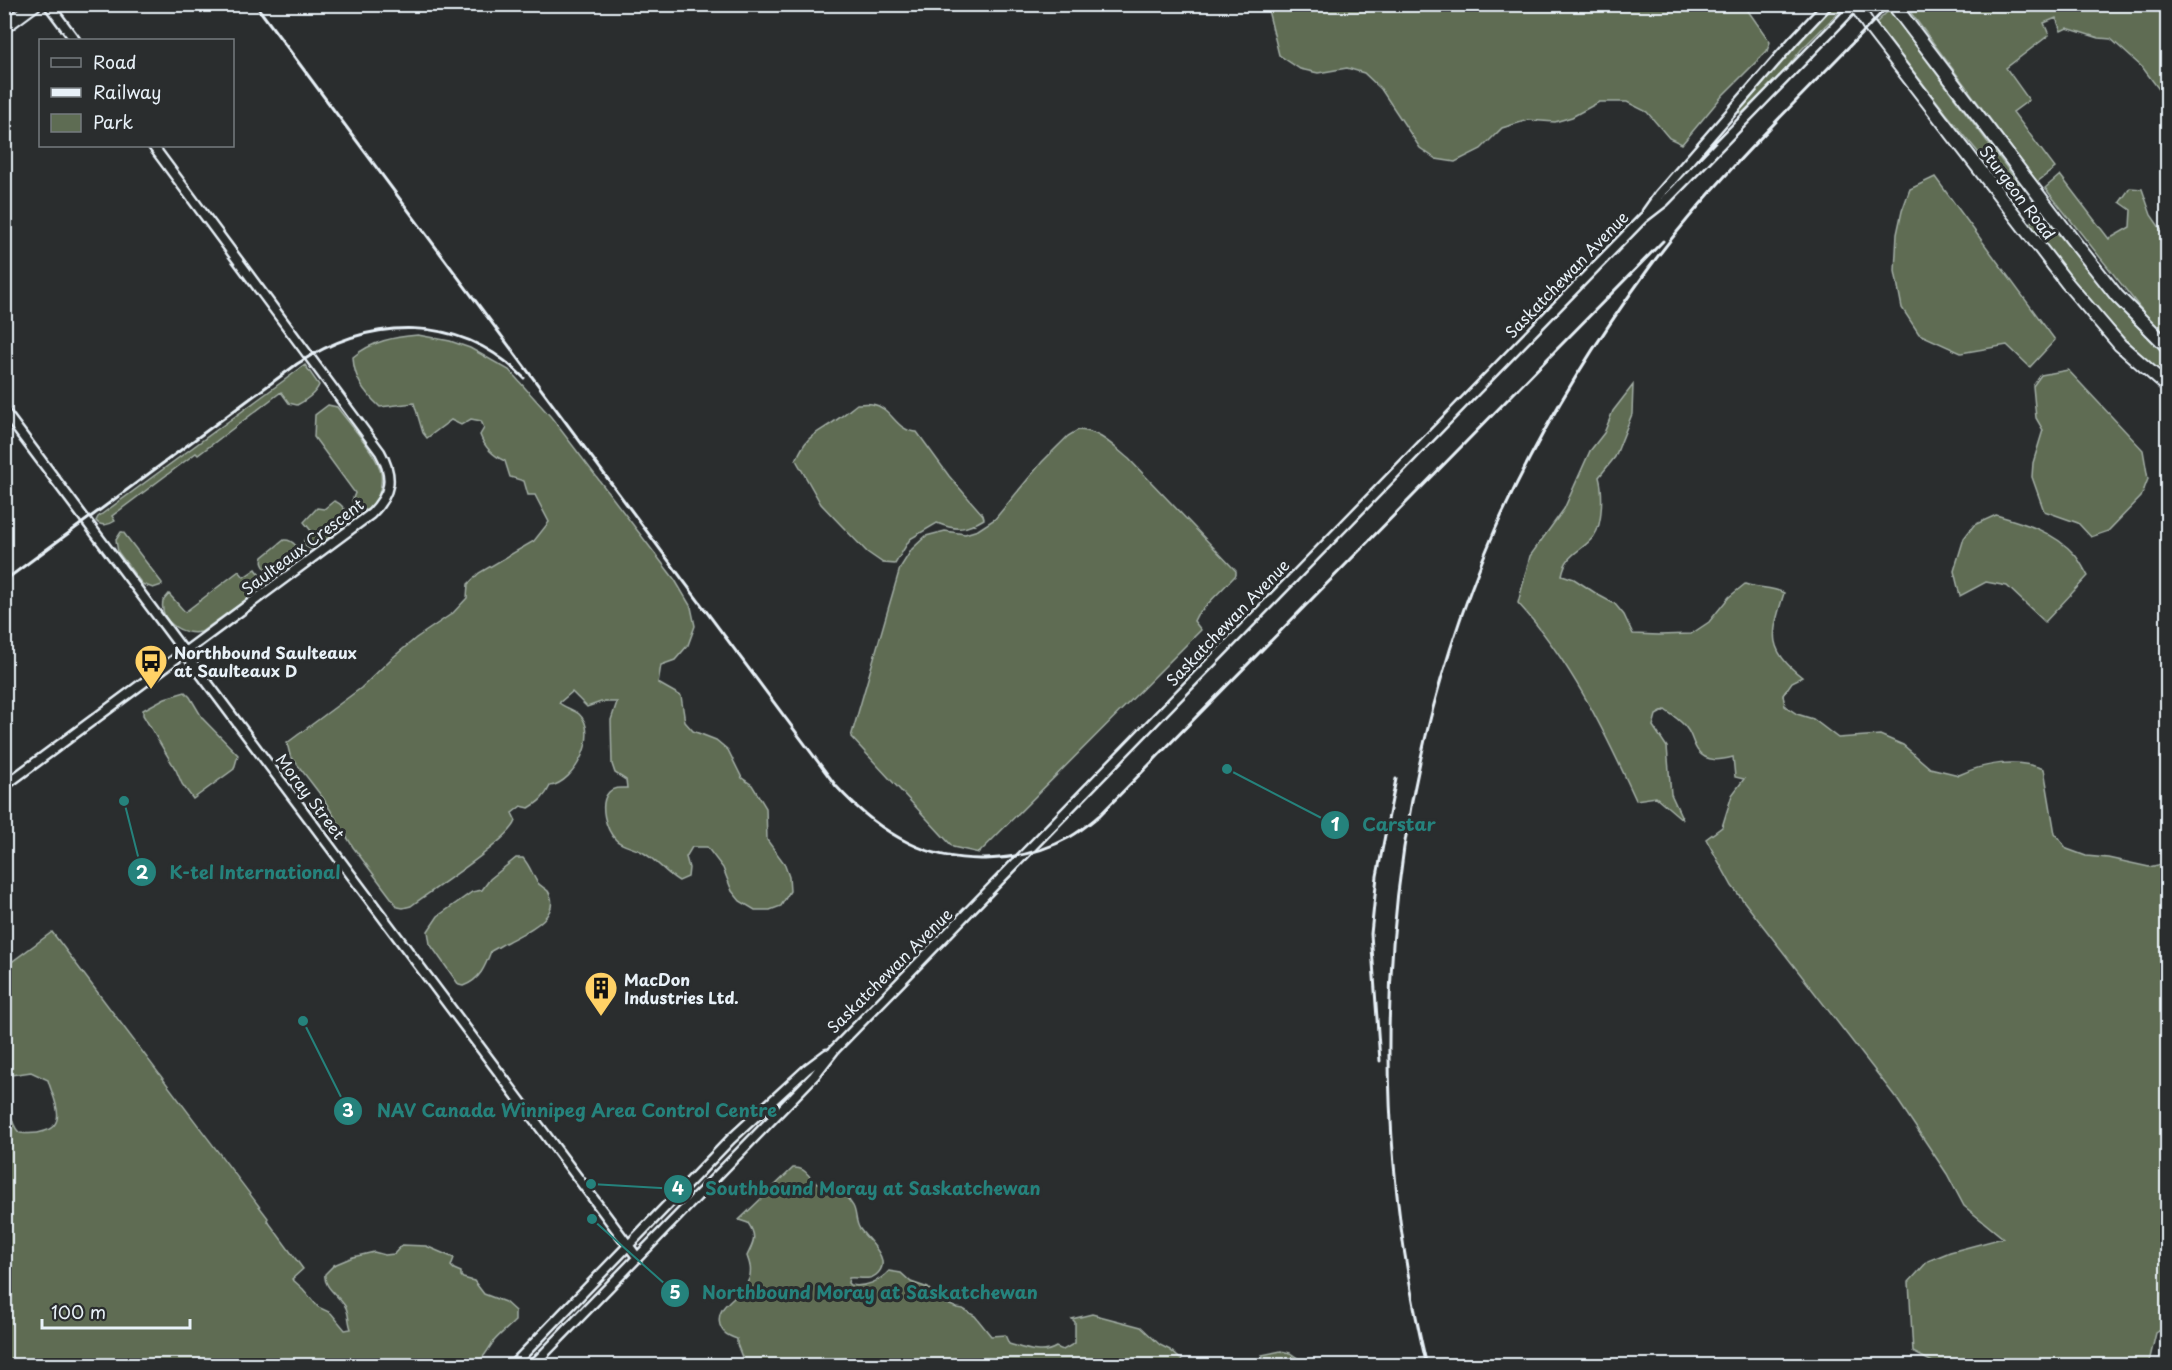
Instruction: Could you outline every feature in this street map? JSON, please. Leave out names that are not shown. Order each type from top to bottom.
[{"type":"main road","points":[[4,27],[35,4]]},
{"type":"main road","name":"Sturgeon Road","points":[[1893,4],[2117,297],[2168,347]]},
{"type":"main road","name":"Sturgeon Road","points":[[1856,5],[1869,26],[2067,283],[2120,345],[2168,387]]},
{"type":"street","points":[[48,4],[74,39]]},
{"type":"street","name":"Saskatchewan Avenue","points":[[1643,218],[1659,195],[1828,4]]},
{"type":"street","name":"Saskatchewan Avenue","points":[[532,1365],[814,1076],[835,1048],[1643,218],[1665,201],[1856,5]]},
{"type":"street","name":"Saulteaux Crescent","points":[[4,786],[371,514],[386,496],[388,469],[380,452],[154,147]]},
{"type":"street","name":"Moray Street","points":[[4,411],[637,1257]]},
{"type":"street","name":"Saskatchewan Avenue","points":[[512,1365],[731,1139],[807,1069],[835,1048]]},
{"type":"green space","points":[[1262,5],[1744,5],[1770,42],[1767,51],[1723,95],[1682,144],[1669,138],[1647,112],[1627,102],[1599,102],[1572,117],[1555,122],[1528,120],[1502,128],[1481,149],[1455,162],[1436,159],[1420,148],[1381,89],[1364,73],[1347,68],[1318,73],[1300,69],[1279,55],[1268,10]]},
{"type":"green space","points":[[1833,5],[1846,5],[1741,114],[1739,112],[1797,42]]},
{"type":"green space","points":[[1905,5],[2167,5],[2167,100],[2143,68],[2111,39],[2099,38],[2067,28],[2061,31],[2056,18],[2044,23],[2049,35],[2006,68],[2029,100],[2013,112],[2055,168],[2037,182]]},
{"type":"green space","points":[[1889,10],[2019,184],[2014,190],[2009,190],[1876,23]]},
{"type":"green space","points":[[2060,175],[2109,239],[2130,227],[2131,210],[2120,202],[2130,188],[2142,189],[2151,215],[2167,238],[2167,336],[2149,319],[2045,188]]},
{"type":"green space","points":[[1935,177],[2055,340],[2030,367],[2007,345],[1961,353],[1919,334],[1902,308],[1895,271],[1897,234],[1902,211],[1910,189]]},
{"type":"green space","points":[[2042,214],[2117,306],[2167,357],[2167,379],[2111,324],[2061,265],[2030,223]]},
{"type":"green space","points":[[418,335],[450,341],[470,348],[509,370],[551,417],[675,580],[691,607],[695,626],[688,645],[675,660],[661,665],[658,683],[681,696],[685,722],[693,731],[716,740],[728,750],[742,778],[752,785],[766,808],[767,840],[784,863],[789,877],[790,891],[781,906],[770,910],[755,910],[740,901],[732,891],[723,868],[707,847],[692,847],[686,857],[689,868],[688,877],[679,881],[647,855],[622,844],[612,836],[606,824],[604,803],[613,789],[627,788],[626,780],[615,773],[612,764],[611,720],[617,702],[601,702],[587,707],[572,692],[559,703],[579,714],[585,722],[586,744],[576,767],[559,783],[550,786],[536,804],[529,808],[521,806],[512,813],[516,821],[500,840],[451,878],[411,906],[403,908],[398,907],[353,847],[323,798],[290,755],[287,743],[361,688],[416,638],[453,613],[467,598],[468,584],[479,573],[534,541],[549,522],[535,495],[528,495],[524,481],[510,477],[505,461],[493,454],[484,444],[480,435],[484,428],[481,421],[471,419],[461,425],[451,420],[427,438],[423,433],[414,403],[380,407],[369,396],[355,372],[353,357],[368,347],[384,341]]},
{"type":"green space","points":[[305,365],[319,385],[307,399],[297,405],[289,403],[281,392],[112,516],[115,521],[105,525],[96,521],[98,517]]},
{"type":"green space","points":[[2068,370],[2143,450],[2148,479],[2141,497],[2108,531],[2091,537],[2078,523],[2044,511],[2032,477],[2033,463],[2043,430],[2036,418],[2033,386],[2041,375]]},
{"type":"green space","points":[[1633,385],[1632,414],[1615,457],[1599,477],[1601,507],[1597,531],[1589,542],[1567,561],[1562,575],[1574,579],[1615,604],[1624,615],[1633,634],[1691,634],[1709,622],[1729,597],[1745,584],[1784,593],[1777,619],[1775,640],[1782,658],[1802,677],[1792,682],[1783,695],[1785,706],[1797,714],[1813,719],[1838,738],[1880,735],[1903,745],[1930,768],[1959,775],[1979,767],[2001,763],[2023,764],[2044,769],[2055,834],[2067,849],[2086,856],[2108,858],[2149,867],[2167,863],[2168,1255],[2164,1257],[2168,1263],[2168,1325],[2156,1333],[2149,1362],[2167,1360],[2167,1365],[1938,1365],[1913,1352],[1909,1282],[1928,1261],[1950,1252],[2003,1238],[1964,1206],[1947,1174],[1897,1099],[1732,886],[1706,839],[1722,827],[1732,795],[1744,779],[1735,777],[1733,757],[1714,760],[1702,755],[1696,749],[1685,726],[1665,710],[1656,715],[1653,726],[1667,747],[1671,794],[1683,820],[1656,797],[1636,800],[1585,697],[1554,648],[1518,603],[1530,556],[1564,509],[1590,451],[1604,433],[1613,411]]},
{"type":"green space","points":[[857,404],[879,406],[904,428],[917,432],[984,519],[961,528],[937,523],[910,539],[895,564],[883,563],[867,552],[821,504],[796,460],[809,439]]},
{"type":"green space","points":[[328,405],[337,407],[367,446],[380,469],[379,494],[371,507],[365,510],[352,501],[355,493],[314,437],[315,415]]},
{"type":"green space","points":[[1078,430],[1099,436],[1129,459],[1236,571],[1236,575],[1197,615],[1194,621],[1201,630],[979,853],[953,847],[851,737],[900,568],[912,549],[926,536],[945,531],[965,534],[978,530],[995,519],[1042,462],[1068,436]]},
{"type":"green space","points":[[334,501],[345,510],[348,523],[316,548],[308,548],[303,543],[312,532],[304,522],[317,508],[324,509]]},
{"type":"green space","points":[[1996,515],[2049,534],[2075,555],[2088,576],[2045,622],[2007,586],[1986,582],[1960,596],[1954,571],[1964,538],[1974,525]]},
{"type":"green space","points":[[121,532],[162,585],[153,588],[142,584],[118,552],[116,540]]},
{"type":"green space","points":[[284,540],[296,546],[301,558],[280,575],[271,574],[263,566],[263,557]]},
{"type":"green space","points":[[256,569],[264,580],[262,588],[201,632],[187,632],[180,629],[174,626],[165,615],[163,601],[169,594],[185,612],[239,571],[244,577]]},
{"type":"green space","points":[[185,692],[203,719],[238,755],[234,769],[193,799],[143,715],[143,710],[165,698]]},
{"type":"green space","points":[[516,858],[523,858],[537,882],[548,891],[551,909],[540,923],[491,951],[478,977],[463,986],[459,985],[430,944],[428,931],[438,916],[472,892],[482,890],[490,879]]},
{"type":"green space","points":[[52,932],[268,1218],[267,1220],[303,1269],[292,1279],[318,1307],[331,1313],[345,1330],[351,1329],[346,1308],[326,1283],[325,1274],[334,1265],[353,1257],[374,1252],[385,1255],[394,1254],[402,1245],[426,1246],[454,1258],[451,1266],[461,1272],[463,1278],[474,1281],[484,1294],[505,1302],[515,1311],[515,1321],[494,1341],[482,1358],[471,1366],[5,1365],[5,1108],[20,1133],[32,1134],[45,1131],[52,1127],[58,1116],[48,1080],[31,1072],[5,1076],[5,967]]},
{"type":"green space","points":[[793,1168],[804,1170],[813,1180],[832,1186],[846,1197],[854,1209],[860,1229],[881,1257],[881,1269],[876,1275],[867,1278],[849,1278],[850,1285],[872,1283],[889,1271],[901,1273],[911,1282],[928,1288],[938,1300],[975,1316],[991,1336],[1005,1335],[1009,1344],[1032,1350],[1045,1351],[1056,1347],[1063,1350],[1075,1343],[1075,1322],[1072,1319],[1092,1314],[1141,1327],[1187,1365],[745,1365],[737,1339],[723,1331],[719,1318],[721,1311],[741,1291],[750,1276],[747,1256],[754,1240],[753,1232],[748,1223],[739,1220]]},
{"type":"green space","points":[[1281,1351],[1290,1353],[1308,1365],[1270,1365],[1262,1355]]},
{"type":"railway","points":[[255,4],[836,786],[888,831],[928,851],[948,856],[990,859],[1032,852],[1070,837],[1100,815],[1663,241]]},
{"type":"railway","points":[[1427,1366],[1406,1261],[1393,1155],[1389,1049],[1393,942],[1406,837],[1427,732],[1457,630],[1495,530],[1511,495],[1546,428],[1605,330],[1649,268],[1705,198],[1890,4]]},
{"type":"railway","points":[[4,581],[297,364],[325,348],[354,337],[384,330],[414,329],[443,332],[472,342],[499,357],[524,378]]},
{"type":"railway","points":[[1380,1061],[1371,934],[1377,876],[1396,779]]},
{"type":"place","name":"Northbound Saulteaux at Saulteaux D","points":[[151,690]]},
{"type":"place","name":"Carstar","points":[[1227,769]]},
{"type":"place","name":"K-tel International","points":[[124,801]]},
{"type":"place","name":"MacDon Industries Ltd.","points":[[601,1017]]},
{"type":"place","name":"NAV Canada Winnipeg Area Control Centre","points":[[303,1021]]},
{"type":"place","name":"Southbound Moray at Saskatchewan","points":[[591,1184]]},
{"type":"place","name":"Northbound Moray at Saskatchewan","points":[[592,1219]]}]
